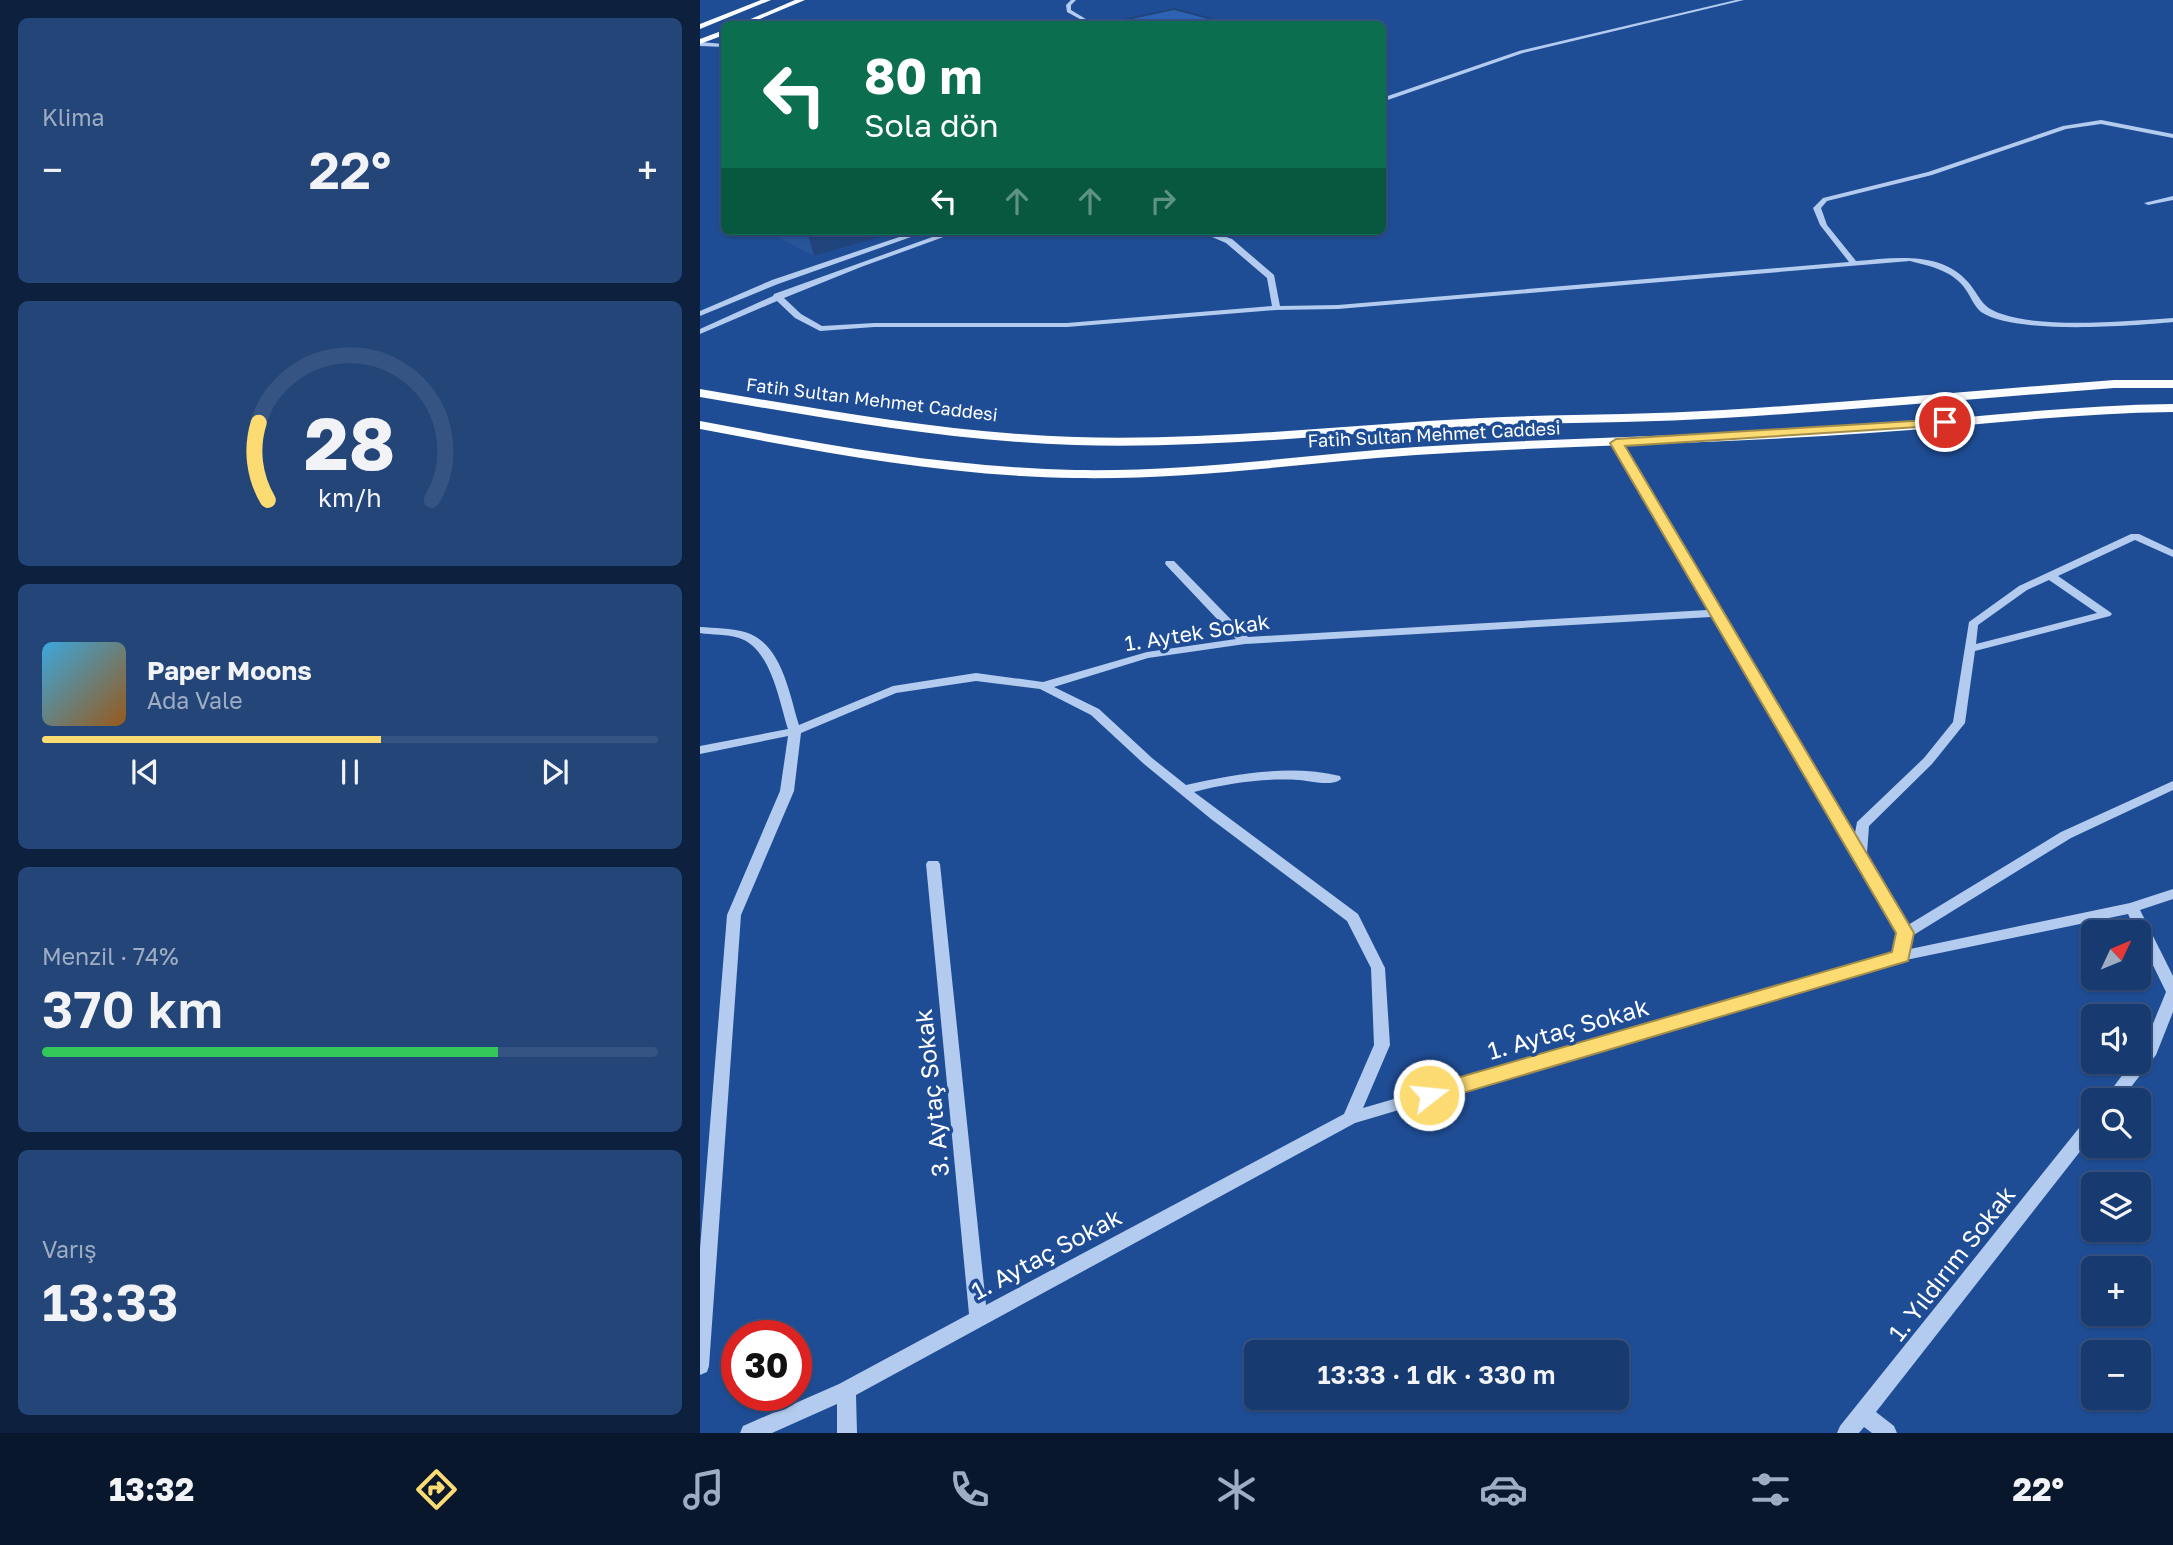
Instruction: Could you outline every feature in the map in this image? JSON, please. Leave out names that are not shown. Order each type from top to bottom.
[{"type":"main road","points":[[700,27],[767,0]]},
{"type":"main road","points":[[750,21],[801,0]]},
{"type":"main road","points":[[700,43],[721,33]]},
{"type":"main road","name":"Fatih Sultan Mehmet Caddesi","points":[[700,393],[851,419],[965,432],[1071,441],[1152,442],[1250,439],[1481,422],[1721,414],[2114,384],[2173,384]]},
{"type":"main road","name":"Fatih Sultan Mehmet Caddesi","points":[[700,425],[861,456],[972,468],[1077,474],[1194,469],[1419,451],[1868,429],[2099,409],[2173,408]]},
{"type":"street","points":[[1074,0],[1068,5],[1069,10],[1087,21]]},
{"type":"street","points":[[1386,99],[1521,52],[1742,0]]},
{"type":"street","points":[[700,43],[721,46]]},
{"type":"street","points":[[1853,262],[1824,225],[1817,208],[1825,199],[1930,174],[2065,127],[2101,122],[2173,136]]},
{"type":"street","points":[[2148,203],[2173,198]]},
{"type":"street","points":[[700,314],[775,282],[912,235]]},
{"type":"street","points":[[700,332],[777,296],[886,253],[943,235]]},
{"type":"street","points":[[1213,235],[1229,241],[1271,277],[1276,308]]},
{"type":"street","points":[[777,296],[798,316],[820,329],[874,325],[1067,325],[1276,308],[1352,306],[1909,259],[1935,265],[1966,283],[1982,310],[2024,322],[2173,320]]},
{"type":"street","points":[[1616,443],[1905,933],[1901,956]]},
{"type":"street","points":[[1860,853],[1862,825],[1928,761],[1959,723],[1973,624],[1988,610],[2023,587],[2134,536],[2173,554]]},
{"type":"street","points":[[1170,563],[1245,641]]},
{"type":"street","points":[[1970,649],[2106,614],[2051,576]]},
{"type":"street","name":"1. Aytek Sokak","points":[[700,750],[795,731],[893,690],[976,677],[1043,686],[1147,655],[1245,641],[1714,612]]},
{"type":"street","points":[[700,630],[743,635],[760,646],[772,661],[795,731],[787,791],[734,915],[700,1366]]},
{"type":"street","points":[[1043,686],[1095,712],[1184,790],[1353,918],[1378,968],[1382,1045],[1350,1118]]},
{"type":"street","points":[[1184,790],[1239,776],[1291,774],[1335,779]]},
{"type":"street","points":[[1905,933],[2066,835],[2173,785]]},
{"type":"street","name":"3. Aytaç Sokak","points":[[933,864],[978,1317]]},
{"type":"street","name":"1. Aytaç Sokak","points":[[750,1433],[846,1390],[1350,1118],[1901,956],[2132,908],[2173,894]]},
{"type":"street","points":[[2121,1088],[2150,1051],[2173,992],[2132,908]]},
{"type":"street","name":"1. Yıldırım Sokak","points":[[1847,1433],[2081,1138]]},
{"type":"street","points":[[846,1390],[848,1433]]},
{"type":"street","points":[[1863,1414],[1886,1433]]},
{"type":"building","points":[[1174,9],[1220,21],[1118,21]]},
{"type":"route","points":[[1429,1095],[1901,956],[1905,933],[1616,443],[1945,422]]}]
